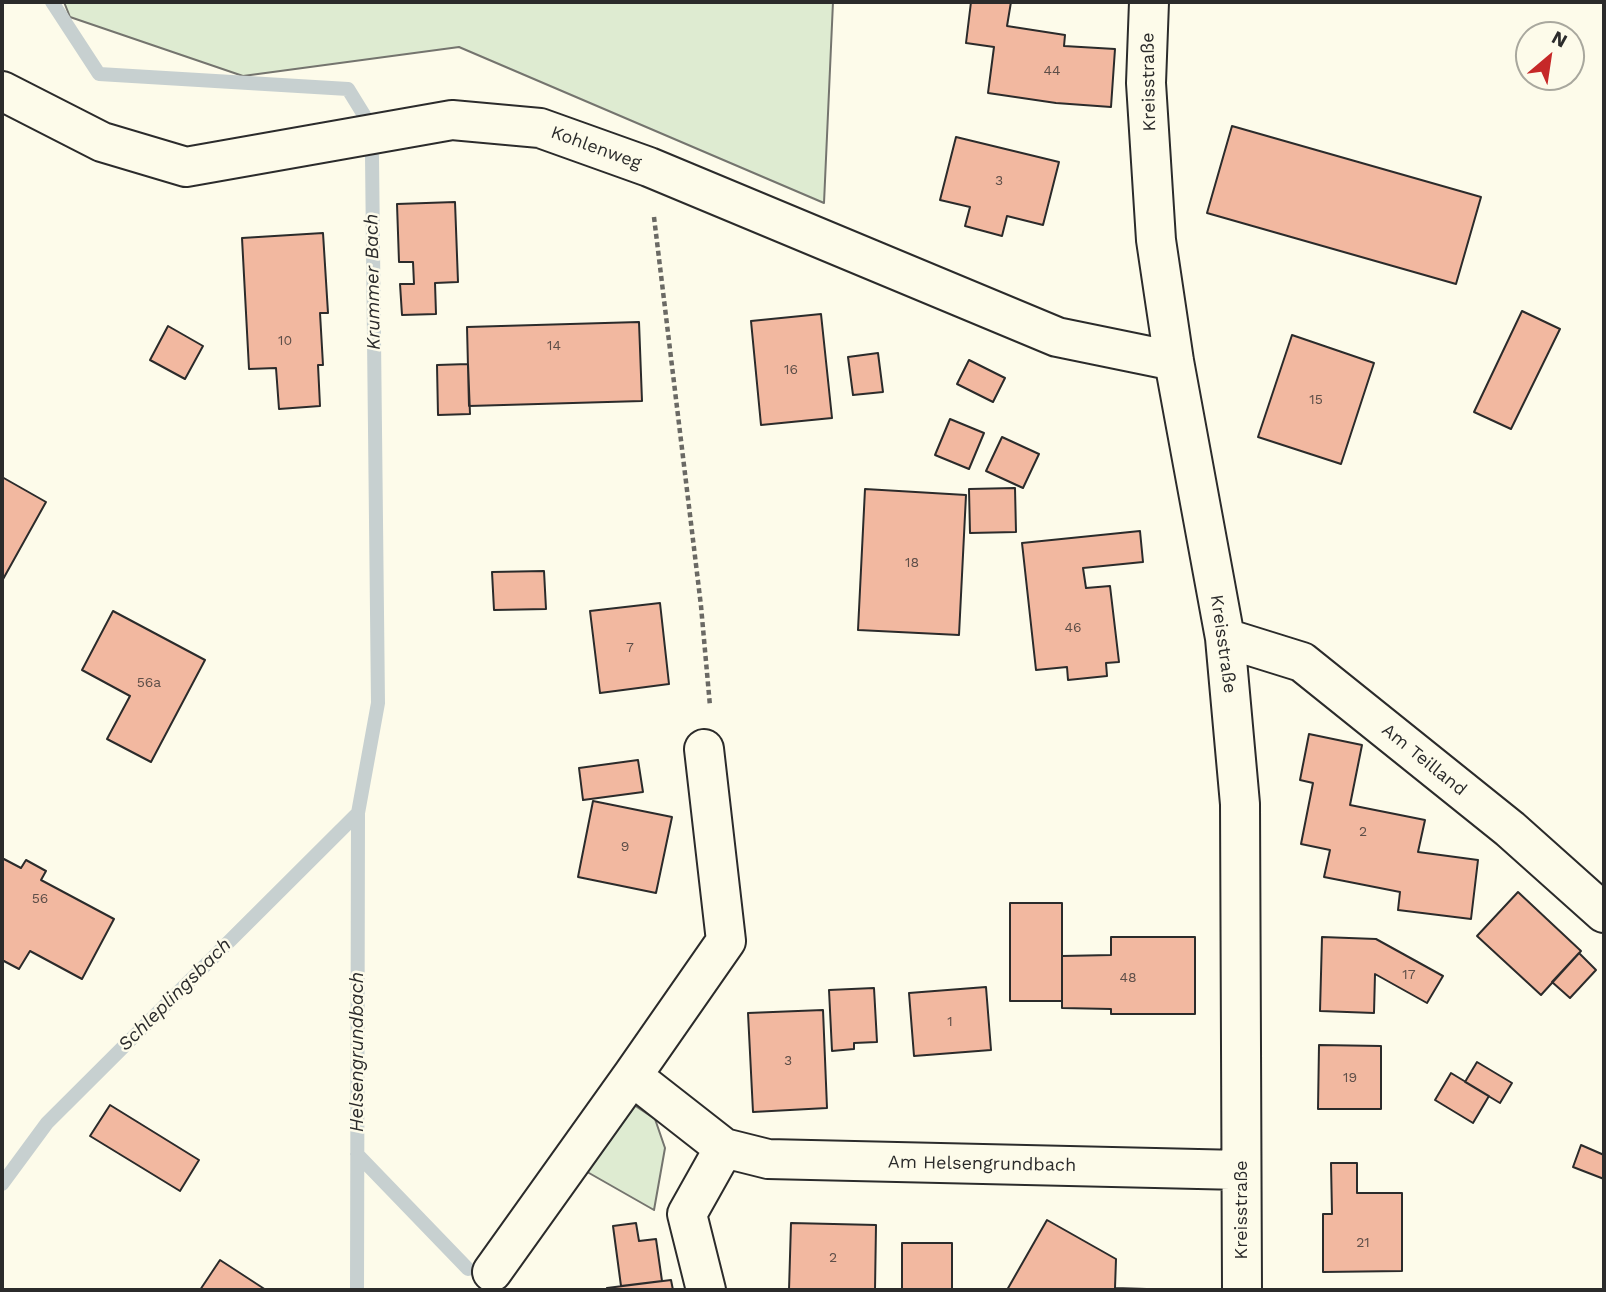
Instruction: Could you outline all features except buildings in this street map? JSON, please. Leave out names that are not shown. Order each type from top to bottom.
[{"type":"street","name":"Kreisstraße","points":[[1149,2],[1146,83],[1156,240],[1174,361],[1224,638],[1240,804],[1242,1290]]},
{"type":"street","name":"Kohlenweg","points":[[2,91],[102,142],[186,167],[452,120],[541,128],[649,167],[1057,337],[1174,361]]},
{"type":"street","name":"Am Teilland","points":[[1224,638],[1302,662],[1510,830],[1604,913]]},
{"type":"street","points":[[492,1272],[726,941],[705,749]]},
{"type":"street","name":"Am Helsengrundbach","points":[[632,1076],[724,1148],[768,1159],[1241,1170]]},
{"type":"street","points":[[706,1290],[687,1214],[724,1148]]},
{"type":"path","points":[[649,167],[701,606],[711,715],[705,749]]},
{"type":"green space","points":[[64,2],[833,2],[824,203],[459,47],[243,76],[70,17]]},
{"type":"green space","points":[[631,1103],[655,1119],[665,1148],[654,1210],[582,1169]]},
{"type":"waterway","name":"Krummer Bach","points":[[52,2],[99,74],[348,89],[364,115],[372,156],[378,703],[358,813],[357,1290]]},
{"type":"waterway","name":"Schleplingsbach","points":[[2,1184],[47,1123],[358,813]]},
{"type":"waterway","points":[[357,1154],[468,1269]]},
{"type":"water label","name":"Helsengrundbach","points":[[357,1052]]}]
